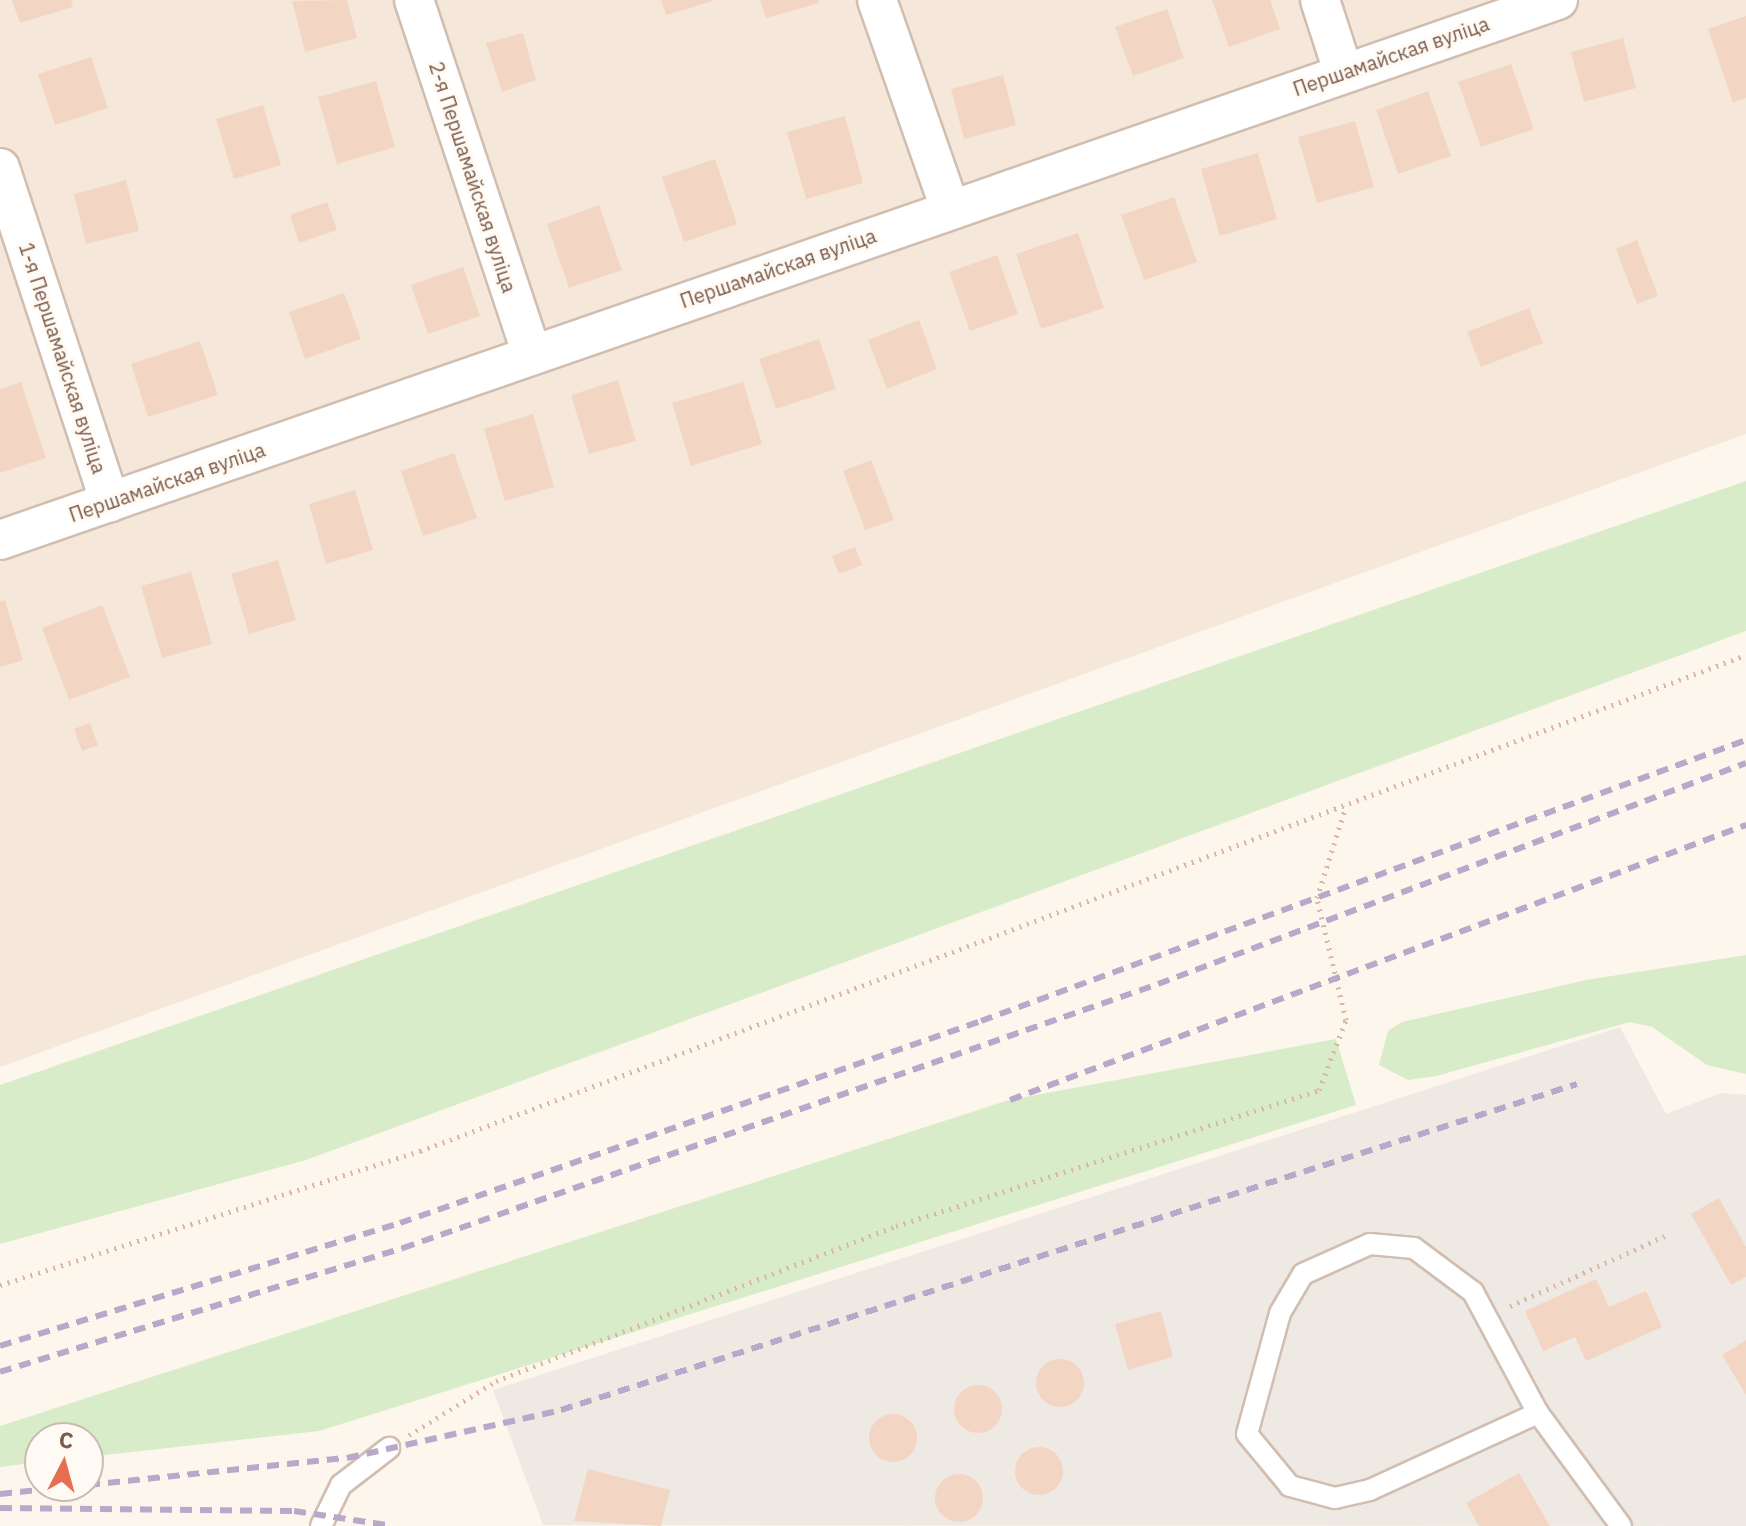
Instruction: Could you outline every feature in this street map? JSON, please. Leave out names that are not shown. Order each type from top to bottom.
[{"type":"street","name":"2-я Першамайская вуліца","points":[[414,0],[532,355]]},
{"type":"street","points":[[877,0],[950,208]]},
{"type":"street","points":[[1320,0],[1343,71]]},
{"type":"street","name":"Першамайская вуліца","points":[[0,540],[1343,71],[1558,0]]},
{"type":"street","name":"1-я Першамайская вуліца","points":[[3,190],[110,502]]},
{"type":"lane","points":[[1538,1413],[1370,1490],[1335,1498],[1290,1486],[1247,1434],[1285,1302],[1321,1260],[1370,1244],[1414,1248],[1455,1273],[1489,1315],[1538,1413],[1621,1526]]},
{"type":"lane","points":[[321,1526],[341,1485],[389,1448]]},
{"type":"path","points":[[0,1285],[395,1160],[1746,655]]},
{"type":"path","points":[[389,1448],[496,1381],[896,1226],[1319,1090],[1346,1020],[1317,898],[1346,805]]},
{"type":"path","points":[[1489,1315],[1665,1236]]},
{"type":"shaded area","points":[[0,0],[1746,0],[1746,434],[0,1067]]},
{"type":"shaded area","points":[[1620,1027],[1666,1114],[1721,1093],[1746,1095],[1746,1526],[543,1525],[493,1390]]},
{"type":"green space","points":[[1746,481],[1746,631],[306,1160],[0,1244],[0,1085]]},
{"type":"green space","points":[[1746,955],[1746,1074],[1707,1065],[1652,1027],[1630,1022],[1436,1076],[1408,1080],[1379,1065],[1388,1031],[1402,1022],[1586,980]]},
{"type":"green space","points":[[1336,1039],[1356,1105],[319,1431],[104,1455],[104,1422],[24,1422],[24,1464],[0,1467],[0,1426],[1009,1100]]},
{"type":"building","points":[[12,0],[71,0],[73,7],[20,23]]},
{"type":"building","points":[[347,0],[357,38],[305,52],[292,1]]},
{"type":"building","points":[[661,0],[713,0],[713,1],[666,15]]},
{"type":"building","points":[[760,0],[819,0],[819,3],[766,18]]},
{"type":"building","points":[[1212,0],[1270,0],[1280,29],[1229,47]]},
{"type":"building","points":[[1167,9],[1184,58],[1133,76],[1115,27]]},
{"type":"building","points":[[1746,16],[1746,98],[1733,103],[1708,29]]},
{"type":"building","points":[[523,33],[536,80],[502,92],[486,43]]},
{"type":"building","points":[[1623,38],[1636,88],[1584,102],[1571,52]]},
{"type":"building","points":[[91,57],[108,108],[55,125],[38,74]]},
{"type":"building","points":[[1511,64],[1534,129],[1481,147],[1458,82]]},
{"type":"building","points":[[1003,75],[1016,125],[964,139],[951,89]]},
{"type":"building","points":[[376,81],[395,147],[337,164],[318,97]]},
{"type":"building","points":[[1428,91],[1451,156],[1398,174],[1376,110]]},
{"type":"building","points":[[263,105],[281,165],[234,179],[216,119]]},
{"type":"building","points":[[845,116],[863,183],[806,199],[787,132]]},
{"type":"building","points":[[1355,121],[1374,187],[1317,203],[1298,137]]},
{"type":"building","points":[[1258,153],[1277,219],[1220,236],[1201,169]]},
{"type":"building","points":[[715,159],[737,224],[684,242],[662,177]]},
{"type":"building","points":[[126,180],[139,231],[86,244],[74,194]]},
{"type":"building","points":[[1174,197],[1197,262],[1144,280],[1121,215]]},
{"type":"building","points":[[327,202],[337,230],[299,243],[290,215]]},
{"type":"building","points":[[599,205],[622,270],[569,288],[547,224]]},
{"type":"building","points":[[1078,233],[1104,308],[1041,329],[1016,254]]},
{"type":"building","points":[[1637,240],[1658,296],[1637,304],[1616,249]]},
{"type":"building","points":[[997,255],[1018,314],[970,331],[949,272]]},
{"type":"building","points":[[463,267],[480,316],[428,334],[411,285]]},
{"type":"building","points":[[344,293],[361,339],[305,359],[289,312]]},
{"type":"building","points":[[1529,308],[1543,343],[1481,367],[1467,332]]},
{"type":"building","points":[[919,320],[937,369],[887,389],[868,340]]},
{"type":"building","points":[[819,339],[836,389],[776,409],[759,359]]},
{"type":"building","points":[[200,341],[218,395],[148,417],[131,364]]},
{"type":"building","points":[[618,380],[636,441],[589,454],[571,395]]},
{"type":"building","points":[[21,382],[46,458],[0,473],[0,389]]},
{"type":"building","points":[[743,382],[762,444],[691,466],[672,403]]},
{"type":"building","points":[[533,414],[554,487],[505,501],[484,429]]},
{"type":"building","points":[[454,453],[477,518],[423,536],[401,471]]},
{"type":"building","points":[[871,460],[894,520],[865,530],[843,471]]},
{"type":"building","points":[[355,490],[373,550],[326,564],[309,504]]},
{"type":"building","points":[[855,547],[862,565],[839,574],[832,556]]},
{"type":"building","points":[[278,560],[296,620],[249,634],[231,574]]},
{"type":"building","points":[[191,572],[212,644],[162,658],[141,586]]},
{"type":"building","points":[[5,600],[23,660],[0,667],[0,601]]},
{"type":"building","points":[[102,605],[130,677],[69,700],[42,628]]},
{"type":"building","points":[[90,723],[98,745],[82,751],[74,729]]},
{"type":"building","points":[[1719,1198],[1746,1247],[1746,1277],[1731,1285],[1691,1214]]},
{"type":"building","points":[[1596,1279],[1609,1307],[1646,1291],[1662,1327],[1586,1361],[1575,1337],[1543,1351],[1525,1311]]},
{"type":"building","points":[[1161,1311],[1173,1357],[1128,1370],[1115,1324]]},
{"type":"building","points":[[1746,1340],[1746,1395],[1722,1355]]},
{"type":"building","points":[[1060,1359],[1077,1366],[1084,1383],[1077,1400],[1060,1407],[1043,1400],[1036,1383],[1043,1366]]},
{"type":"building","points":[[978,1385],[995,1392],[1002,1409],[995,1426],[978,1433],[961,1426],[954,1409],[961,1392]]},
{"type":"building","points":[[893,1414],[910,1421],[917,1438],[910,1455],[893,1462],[876,1455],[869,1438],[876,1421]]},
{"type":"building","points":[[1039,1447],[1056,1454],[1063,1471],[1056,1488],[1039,1495],[1022,1488],[1015,1471],[1022,1454]]},
{"type":"building","points":[[588,1469],[670,1490],[661,1526],[574,1521]]},
{"type":"building","points":[[1519,1473],[1550,1526],[1479,1526],[1466,1503]]},
{"type":"building","points":[[959,1474],[976,1481],[983,1498],[976,1515],[959,1522],[942,1515],[935,1498],[942,1481]]},
{"type":"railway","points":[[0,1346],[400,1223],[981,1021],[1746,740]]},
{"type":"railway","points":[[0,1372],[403,1248],[1158,984],[1746,763]]},
{"type":"railway","points":[[1010,1100],[1746,825]]},
{"type":"railway","points":[[104,1483],[347,1458],[561,1410],[1577,1084]]},
{"type":"railway","points":[[0,1494],[24,1491]]},
{"type":"railway","points":[[0,1508],[294,1511],[393,1526]]}]
